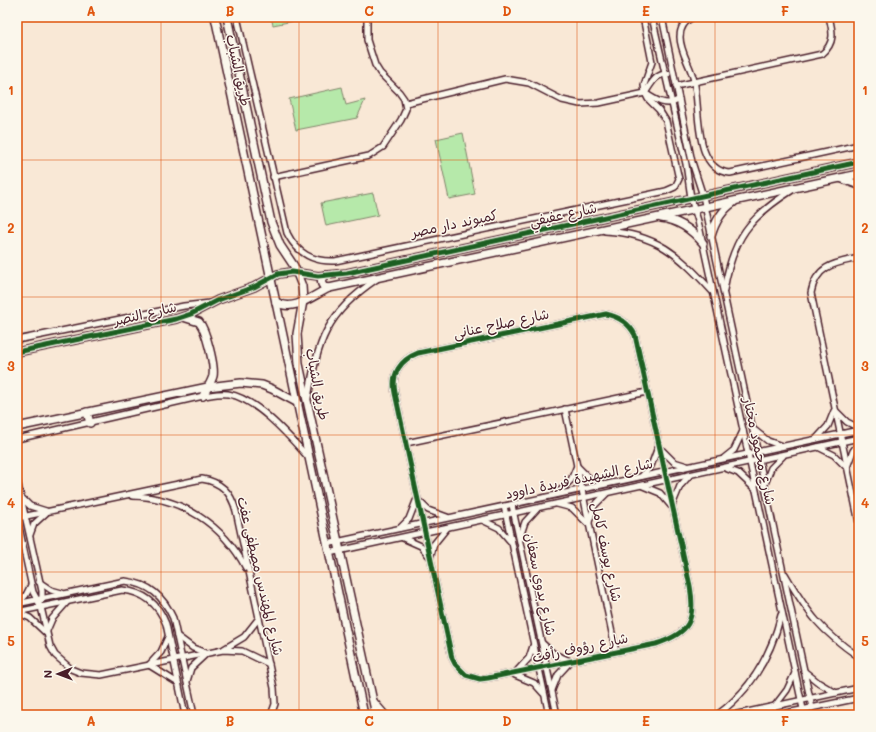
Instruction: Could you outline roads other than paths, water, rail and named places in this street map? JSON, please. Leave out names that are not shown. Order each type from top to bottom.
[{"type":"street","name":"طريق الشباب","points":[[215,17],[364,715]]},
{"type":"street","name":"طريق الشباب","points":[[227,17],[271,222],[280,245],[298,274],[303,301],[297,344],[299,364],[376,715]]},
{"type":"street","name":"كمبوند دار مصر","points":[[237,17],[284,224],[291,242],[306,255],[325,261],[340,260],[671,190],[675,187],[679,179],[668,128],[663,115],[648,100],[645,93]]},
{"type":"street","points":[[274,177],[360,159],[376,152],[388,141],[399,124],[404,114],[406,103],[402,95],[387,81],[375,65],[367,40],[367,17]]},
{"type":"street","points":[[643,17],[652,62],[644,85],[645,93]]},
{"type":"street","name":"شارع محمود مختار","points":[[652,17],[686,164],[691,198],[703,243],[803,709]]},
{"type":"street","name":"شارع محمود مختار","points":[[662,17],[692,162],[703,196],[812,708]]},
{"type":"street","points":[[693,17],[685,22],[680,36],[683,50],[695,82],[698,117],[707,159],[711,165],[723,172],[730,173],[859,145]]},
{"type":"street","points":[[676,86],[822,54],[831,43],[833,35],[830,17]]},
{"type":"street","points":[[645,93],[656,77],[665,74],[674,77]]},
{"type":"street","points":[[406,103],[505,79],[529,83],[562,100],[580,104],[599,103],[645,93],[662,102],[672,104],[679,100]]},
{"type":"street","name":"شارع عفيفي","points":[[271,277],[284,272],[325,275],[360,270],[859,162]]},
{"type":"street","name":"شارع عفيفي","points":[[276,302],[290,307],[329,288],[859,174]]},
{"type":"street","points":[[838,178],[859,185]]},
{"type":"street","points":[[723,293],[732,257],[747,228],[769,205],[798,187]]},
{"type":"street","points":[[711,236],[714,226],[721,214],[731,204],[739,200]]},
{"type":"street","points":[[657,217],[678,222],[692,231],[703,243]]},
{"type":"street","points":[[600,230],[634,234],[662,245],[687,263],[713,292]]},
{"type":"street","points":[[494,241],[496,251]]},
{"type":"street","points":[[859,258],[835,263],[823,270],[814,280],[811,293],[834,410],[859,523]]},
{"type":"street","points":[[325,275],[322,278],[322,283],[324,287],[329,288]]},
{"type":"street","name":"شارع النصر","points":[[17,352],[183,317],[211,303],[254,287],[271,277]]},
{"type":"street","points":[[307,401],[316,355],[328,326],[348,301],[381,277]]},
{"type":"street","points":[[17,340],[184,306],[211,303]]},
{"type":"street","name":"شارع صلاح عنانى","points":[[425,532],[394,386],[394,379],[400,365],[405,360],[425,352],[599,315],[614,316],[627,323],[635,335],[665,472]]},
{"type":"street","points":[[183,317],[199,322],[204,331],[213,372],[203,396]]},
{"type":"street","points":[[17,427],[208,387],[241,383],[262,385],[282,393],[298,403]]},
{"type":"street","points":[[406,443],[647,392]]},
{"type":"street","points":[[17,439],[203,396],[226,394],[249,403],[274,421],[309,458]]},
{"type":"street","name":"شارع يوسف كامل","points":[[564,409],[616,652]]},
{"type":"street","points":[[834,410],[847,422],[859,429]]},
{"type":"street","points":[[816,439],[828,426],[834,410]]},
{"type":"street","points":[[88,412],[90,423]]},
{"type":"street","points":[[752,427],[762,438],[783,446]]},
{"type":"street","name":"شارع الشهيدة فريدة داوود","points":[[327,544],[859,429]]},
{"type":"street","points":[[723,459],[734,450],[743,430]]},
{"type":"street","name":"شارع الشهيدة فريدة داوود","points":[[329,553],[859,438]]},
{"type":"street","points":[[847,469],[853,452],[859,443]]},
{"type":"street","points":[[659,444],[668,457],[681,465],[689,466]]},
{"type":"street","points":[[640,477],[651,466],[658,452],[659,444]]},
{"type":"street","points":[[818,447],[834,455],[847,469]]},
{"type":"street","points":[[764,487],[770,468],[785,454]]},
{"type":"street","points":[[553,496],[571,480],[576,465],[589,478],[606,484]]},
{"type":"street","points":[[724,468],[738,473],[756,489]]},
{"type":"street","name":"شارع رؤوف رأفت","points":[[425,532],[450,650],[455,664],[466,674],[480,679],[512,674],[669,639],[680,633],[690,620],[693,605],[665,472]]},
{"type":"street","points":[[673,508],[676,493],[680,486],[691,475]]},
{"type":"street","name":"شارع المهندس مصطفى عفت","points":[[17,518],[202,479],[221,485],[228,492],[233,501],[276,696],[271,715]]},
{"type":"street","points":[[17,480],[40,582],[42,598],[41,607],[46,633],[55,655],[71,669],[80,673],[101,675],[223,650],[242,651],[269,664]]},
{"type":"street","points":[[642,485],[660,493],[673,508]]},
{"type":"street","points":[[589,525],[594,506],[608,493]]},
{"type":"street","points":[[123,495],[143,496],[162,500],[181,506],[198,515],[214,526],[228,540],[240,556],[249,573]]},
{"type":"street","points":[[21,496],[30,506],[49,511]]},
{"type":"street","points":[[399,529],[409,519],[417,498],[428,510],[442,517],[450,518]]},
{"type":"street","name":"شارع بدوي سعفان","points":[[512,504],[556,715]]},
{"type":"street","points":[[555,504],[572,508],[579,513],[589,525]]},
{"type":"street","name":"شارع بدوي سعفان","points":[[504,506],[549,715]]},
{"type":"street","points":[[519,540],[525,522],[538,508]]},
{"type":"street","points":[[29,536],[38,519],[49,511]]},
{"type":"street","points":[[17,518],[19,534],[31,584],[36,600],[41,607]]},
{"type":"street","points":[[481,520],[499,528],[512,544]]},
{"type":"street","points":[[430,558],[434,544],[449,527]]},
{"type":"street","points":[[400,538],[414,542],[421,546],[430,558]]},
{"type":"street","points":[[782,570],[804,607],[818,625],[835,640],[859,657]]},
{"type":"street","points":[[40,582],[51,590],[65,593]]},
{"type":"street","points":[[17,604],[113,582],[138,582],[150,587],[160,595],[173,618],[194,715]]},
{"type":"street","points":[[17,604],[26,595],[31,584]]},
{"type":"street","points":[[17,612],[122,590],[141,594],[149,599],[162,614],[185,715]]},
{"type":"street","points":[[46,633],[52,619],[67,601]]},
{"type":"street","points":[[17,612],[30,618],[46,633]]},
{"type":"street","points":[[717,715],[740,695],[762,665],[777,630],[782,612]]},
{"type":"street","points":[[223,650],[244,637],[259,618]]},
{"type":"street","points":[[176,635],[193,648],[207,653]]},
{"type":"street","points":[[149,665],[161,652],[168,636]]},
{"type":"street","points":[[541,641],[554,654],[571,662],[558,675],[552,692]]},
{"type":"street","points":[[512,674],[529,658],[533,643]]},
{"type":"street","points":[[186,682],[191,668],[207,653]]},
{"type":"street","points":[[149,665],[178,683]]},
{"type":"street","points":[[804,670],[819,683],[836,693]]},
{"type":"street","points":[[774,707],[787,690],[795,672]]},
{"type":"street","points":[[512,674],[527,678],[544,694]]},
{"type":"street","points":[[733,715],[859,688]]},
{"type":"street","points":[[372,698],[386,715]]},
{"type":"street","points":[[777,715],[859,698]]},
{"type":"street","points":[[361,715],[362,705]]}]
